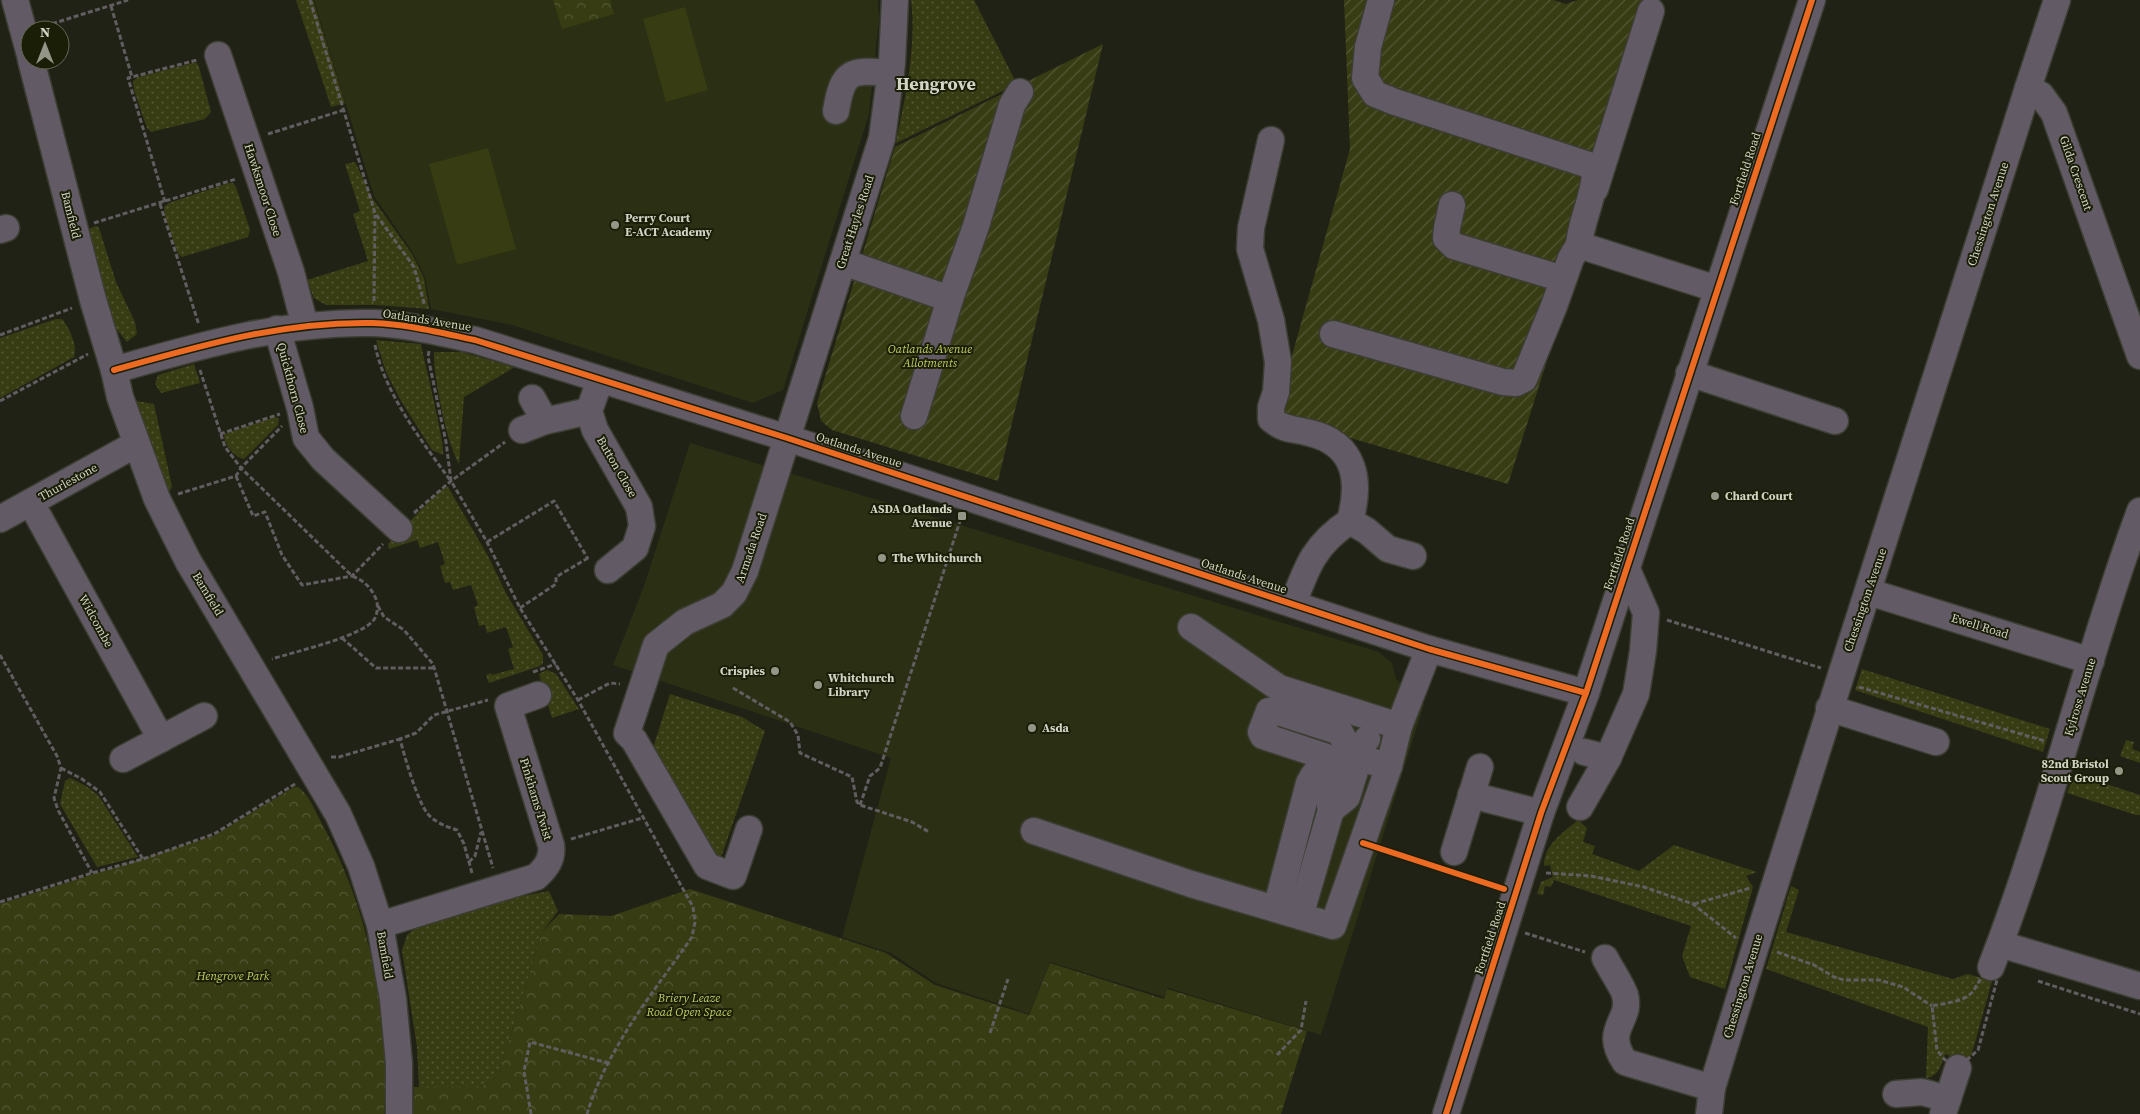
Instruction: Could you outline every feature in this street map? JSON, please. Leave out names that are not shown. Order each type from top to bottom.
[{"type":"street","points":[[16,0],[21,20]]},
{"type":"street","name":"Great Hayles Road","points":[[787,438],[882,138],[891,73],[895,0]]},
{"type":"street","points":[[1362,0],[1370,40]]},
{"type":"street","points":[[1381,0],[1370,40],[1365,78],[1375,94],[1589,165],[1596,173],[1594,190]]},
{"type":"street","name":"Fortfield Road","points":[[1446,1114],[1505,926],[1523,876],[1541,813],[1586,693],[1812,0]]},
{"type":"street","points":[[2028,88],[2057,0]]},
{"type":"street","points":[[1333,334],[1503,382],[1516,383],[1524,379],[1571,258],[1579,245],[1581,230],[1651,11]]},
{"type":"street","name":"Hawksmoor Close","points":[[218,54],[290,272],[305,326]]},
{"type":"street","name":"Bamfield","points":[[34,70],[74,229],[120,397],[157,499],[188,561],[338,814],[361,866],[380,925],[393,999],[399,1062],[399,1114]]},
{"type":"street","points":[[836,111],[841,86],[851,74],[866,71],[891,73]]},
{"type":"street","name":"Gilda Crescent","points":[[2028,88],[2041,95],[2054,113],[2140,356]]},
{"type":"street","name":"Chessington Avenue","points":[[1709,1114],[1712,1088],[1774,884],[1829,708],[1869,592],[2028,88]]},
{"type":"street","points":[[914,416],[950,299],[976,226],[1012,105],[1020,92]]},
{"type":"street","points":[[1271,140],[1251,228],[1250,250],[1271,320],[1278,362],[1276,392],[1271,407],[1271,419],[1281,428],[1326,438],[1341,447],[1352,464],[1355,504],[1350,521],[1334,531],[1318,548],[1304,574],[1293,604]]},
{"type":"street","points":[[1452,205],[1446,238],[1454,246],[1563,279]]},
{"type":"street","points":[[1579,245],[1717,288]]},
{"type":"street","points":[[843,262],[950,299]]},
{"type":"street","name":"Oatlands Avenue","points":[[114,370],[199,346],[277,329],[305,326],[374,323],[432,331],[475,340],[787,438],[1429,650],[1586,693]]},
{"type":"street","name":"Quickthorn Close","points":[[277,329],[300,408],[306,438],[323,459],[398,528]]},
{"type":"street","points":[[1689,373],[1835,421]]},
{"type":"street","points":[[532,398],[533,426],[588,411],[600,380]]},
{"type":"street","name":"Button Close","points":[[588,411],[596,430],[639,507],[642,526],[635,548],[598,564]]},
{"type":"street","name":"Armada Road","points":[[749,829],[734,876],[708,866],[634,740],[627,733],[656,645],[685,622],[722,605],[734,593],[745,571],[787,438]]},
{"type":"street","name":"Thurlestone","points":[[0,519],[136,444]]},
{"type":"street","name":"Widcombe","points":[[31,503],[161,739]]},
{"type":"street","name":"Kylross Avenue","points":[[1998,965],[2091,661],[2133,552],[2140,511]]},
{"type":"street","points":[[1350,521],[1367,531],[1388,548],[1413,556]]},
{"type":"street","name":"Fortfield Road","points":[[1580,807],[1596,755],[1636,694],[1643,651],[1646,613],[1626,567]]},
{"type":"street","name":"Ewell Road","points":[[1869,592],[2091,661]]},
{"type":"street","points":[[1191,627],[1279,688],[1399,726]]},
{"type":"street","points":[[1034,831],[1192,884],[1333,926],[1389,766],[1399,726],[1429,650]]},
{"type":"street","points":[[508,706],[538,695]]},
{"type":"street","name":"Pinkhams Twist","points":[[380,925],[536,877],[547,867],[552,851],[551,845],[508,706]]},
{"type":"street","points":[[1829,708],[1936,742]]},
{"type":"street","points":[[123,759],[204,716]]},
{"type":"street","points":[[1288,912],[1309,782],[1315,771],[1349,754],[1389,766]]},
{"type":"street","points":[[1288,912],[1331,810],[1327,792],[1349,754]]},
{"type":"street","points":[[1454,852],[1480,767]]},
{"type":"street","points":[[1471,795],[1541,813]]},
{"type":"street","points":[[1605,958],[1626,995],[1626,1005],[1615,1038],[1618,1051],[1625,1062],[1712,1088]]},
{"type":"street","points":[[1998,965],[2140,986]]},
{"type":"street","points":[[1896,1094],[1922,1092],[1945,1106],[1958,1068]]},
{"type":"path","points":[[63,20],[128,0]]},
{"type":"path","points":[[310,0],[374,213],[374,340],[384,374],[419,435],[487,542],[520,608],[578,700],[693,907],[695,922],[692,937],[618,1045],[593,1094],[587,1114]]},
{"type":"path","points":[[111,5],[132,77]]},
{"type":"path","points":[[165,202],[128,78],[218,54]]},
{"type":"path","points":[[247,140],[344,110]]},
{"type":"path","points":[[74,229],[160,204],[257,172]]},
{"type":"path","points":[[160,204],[225,447],[241,468],[352,576],[364,580],[375,596],[384,617],[404,630],[434,668],[482,830],[488,891]]},
{"type":"path","points":[[374,213],[414,267],[432,331],[428,357],[446,442],[450,481]]},
{"type":"path","points":[[0,335],[93,300]]},
{"type":"path","points":[[0,401],[106,344]]},
{"type":"path","points":[[220,434],[300,408]]},
{"type":"path","points":[[157,499],[236,476],[241,468],[300,408]]},
{"type":"path","points":[[236,476],[253,516],[265,512],[282,555],[302,585],[352,576],[430,496],[533,426]]},
{"type":"path","points":[[860,805],[870,776],[880,768],[968,497]]},
{"type":"path","points":[[487,542],[554,501],[598,564],[556,577],[556,584],[520,608]]},
{"type":"path","points":[[251,666],[342,638],[367,626],[375,618],[378,606]]},
{"type":"path","points":[[342,638],[376,668],[434,668]]},
{"type":"path","points":[[0,655],[57,756],[61,768],[54,798],[58,810],[92,873]]},
{"type":"path","points":[[578,700],[610,683],[643,685]]},
{"type":"path","points":[[734,688],[790,722],[798,735],[800,753],[852,777],[857,802],[860,805],[912,822],[929,832]]},
{"type":"path","points":[[0,902],[143,859],[214,834],[296,784],[296,775],[290,768],[305,760],[316,751],[324,757],[339,757],[416,733],[434,715],[496,698],[508,706]]},
{"type":"path","points":[[400,739],[420,799],[427,814],[445,826],[457,830],[464,844],[468,862],[488,891]]},
{"type":"path","points":[[61,768],[82,779],[100,792],[143,859]]},
{"type":"path","points":[[551,845],[642,818]]},
{"type":"path","points":[[468,862],[475,856],[482,830]]},
{"type":"path","points":[[1523,876],[1535,878],[1546,873],[1557,872],[1591,876],[1644,887],[1693,904],[1739,940],[1814,965],[1834,977],[1844,980],[1879,980],[1903,987],[1932,1006],[1954,1002],[1972,992],[1980,977],[1998,965]]},
{"type":"path","points":[[1693,904],[1752,887],[1774,884]]},
{"type":"path","points":[[1505,926],[1605,958]]},
{"type":"path","points":[[1932,1006],[1937,1050],[1944,1059],[1958,1068],[1978,1050],[1997,980],[1998,965]]},
{"type":"path","points":[[990,1033],[1008,979]]},
{"type":"path","points":[[2032,979],[2140,1014]]},
{"type":"path","points":[[1277,1055],[1301,1030],[1306,1001]]},
{"type":"path","points":[[531,1114],[524,1071],[530,1042],[608,1064]]},
{"type":"shaded area","name":"Perry Court E-ACT Academy","points":[[314,0],[878,0],[879,18],[869,114],[783,390],[753,403],[512,325],[431,309],[425,277],[413,253],[374,196]]},
{"type":"shaded area","points":[[690,443],[1379,652],[1392,663],[1396,679],[1424,704],[1321,1035],[1168,988],[1164,997],[1050,962],[1029,1014],[936,983],[891,953],[842,937],[891,758],[613,665],[644,586]]},
{"type":"green space","points":[[296,0],[313,0],[345,103],[331,107]]},
{"type":"green space","points":[[553,0],[610,0],[614,14],[562,29]]},
{"type":"green space","points":[[911,0],[974,0],[1017,84],[896,143],[911,54]]},
{"type":"green space","points":[[1344,0],[1553,0],[1566,4],[1578,0],[1661,0],[1508,484],[1275,416],[1350,149]]},
{"type":"green space","points":[[685,7],[708,90],[666,102],[643,19]]},
{"type":"green space","name":"Oatlands Avenue Allotments","points":[[1103,44],[998,481],[832,430],[821,421],[817,403],[895,147]]},
{"type":"green space","points":[[197,63],[199,67],[211,112],[205,119],[151,132],[147,128],[134,90],[133,81],[138,77]]},
{"type":"green space","points":[[488,148],[516,249],[457,265],[429,164]]},
{"type":"green space","points":[[355,162],[373,199],[412,254],[424,278],[429,309],[377,305],[326,305],[314,298],[307,280],[368,261],[353,214],[360,211],[345,164]]},
{"type":"green space","points":[[233,183],[236,187],[250,230],[248,237],[182,257],[178,254],[165,216],[164,207],[169,203]]},
{"type":"green space","points":[[96,226],[99,228],[116,282],[135,322],[137,334],[127,342],[113,325],[88,229]]},
{"type":"green space","points":[[56,319],[62,319],[70,332],[75,348],[74,357],[0,398],[0,338]]},
{"type":"green space","points":[[376,340],[421,344],[438,420],[443,455],[432,450],[400,399],[386,372]]},
{"type":"green space","points":[[434,352],[461,352],[515,367],[464,397],[459,464],[454,454],[442,409],[434,363]]},
{"type":"green space","points":[[194,364],[200,383],[161,393],[155,384],[158,375]]},
{"type":"green space","points":[[136,401],[154,404],[172,486],[168,492]]},
{"type":"green space","points":[[275,417],[279,419],[278,425],[244,459],[233,453],[224,438],[224,434]]},
{"type":"green space","points":[[448,487],[488,556],[507,595],[543,655],[543,663],[540,666],[489,683],[486,675],[514,669],[508,649],[513,647],[506,627],[487,633],[485,625],[479,626],[474,607],[478,605],[471,585],[453,590],[450,582],[445,583],[440,566],[445,564],[438,542],[420,548],[417,540],[389,549],[388,544],[440,490]]},
{"type":"green space","points":[[1862,669],[2050,729],[2043,752],[1855,690]]},
{"type":"green space","points":[[547,670],[556,674],[579,709],[552,718],[539,674]]},
{"type":"green space","points":[[670,694],[742,717],[765,731],[719,863],[653,748]]},
{"type":"green space","points":[[2126,740],[2134,742],[2132,749],[2140,752],[2140,763],[2120,756]]},
{"type":"green space","points":[[2073,777],[2093,783],[2094,780],[2140,795],[2140,815],[2067,793]]},
{"type":"green space","points":[[70,778],[98,795],[138,857],[97,867],[60,804],[65,781]]},
{"type":"green space","name":"Hengrove Park","points":[[294,787],[298,787],[309,798],[338,855],[364,926],[373,963],[379,1001],[385,1077],[384,1114],[0,1114],[0,904],[213,836]]},
{"type":"green space","points":[[1578,820],[1587,828],[1583,842],[1595,846],[1592,854],[1639,871],[1674,845],[1757,872],[1746,876],[1753,887],[1725,989],[1690,977],[1682,956],[1691,926],[1554,880],[1551,887],[1545,886],[1543,895],[1537,894],[1541,882],[1553,877],[1550,865],[1544,866],[1547,851],[1561,834]]},
{"type":"green space","points":[[1791,886],[1799,890],[1786,932],[1953,979],[1968,974],[1992,981],[1968,1063],[1945,1054],[1937,1073],[1926,1078],[1928,1027],[1766,969]]},
{"type":"green space","name":"Briery Leaze Road Open Space","points":[[690,889],[886,953],[935,985],[1029,1015],[1050,963],[1164,999],[1167,989],[1307,1031],[1281,1114],[413,1114],[414,1087],[481,1087],[498,1076],[542,932],[559,914],[611,916]]},
{"type":"green space","points":[[549,891],[558,911],[542,932],[498,1076],[481,1087],[419,1087],[417,1047],[402,950],[407,935],[422,923],[507,899]]},
{"type":"cycle path","points":[[1446,1114],[1541,813],[1586,693],[1812,0]]},
{"type":"cycle path","points":[[114,370],[242,337],[307,326],[340,323],[399,325],[475,340],[787,438],[1429,649],[1586,693]]},
{"type":"cycle path","points":[[1363,843],[1504,889]]},
{"type":"place","name":"Perry Court E-ACT Academy","points":[[615,225]]},
{"type":"place","name":"Chard Court","points":[[1715,496]]},
{"type":"place","name":"ASDA Oatlands Avenue","points":[[962,516]]},
{"type":"place","name":"The Whitchurch","points":[[882,558]]},
{"type":"place","name":"Crispies","points":[[775,671]]},
{"type":"place","name":"Whitchurch Library","points":[[818,685]]},
{"type":"place","name":"Asda","points":[[1032,728]]},
{"type":"place","name":"82nd Bristol Scout Group","points":[[2119,771]]},
{"type":"district","name":"Hengrove","points":[[936,83]]}]
